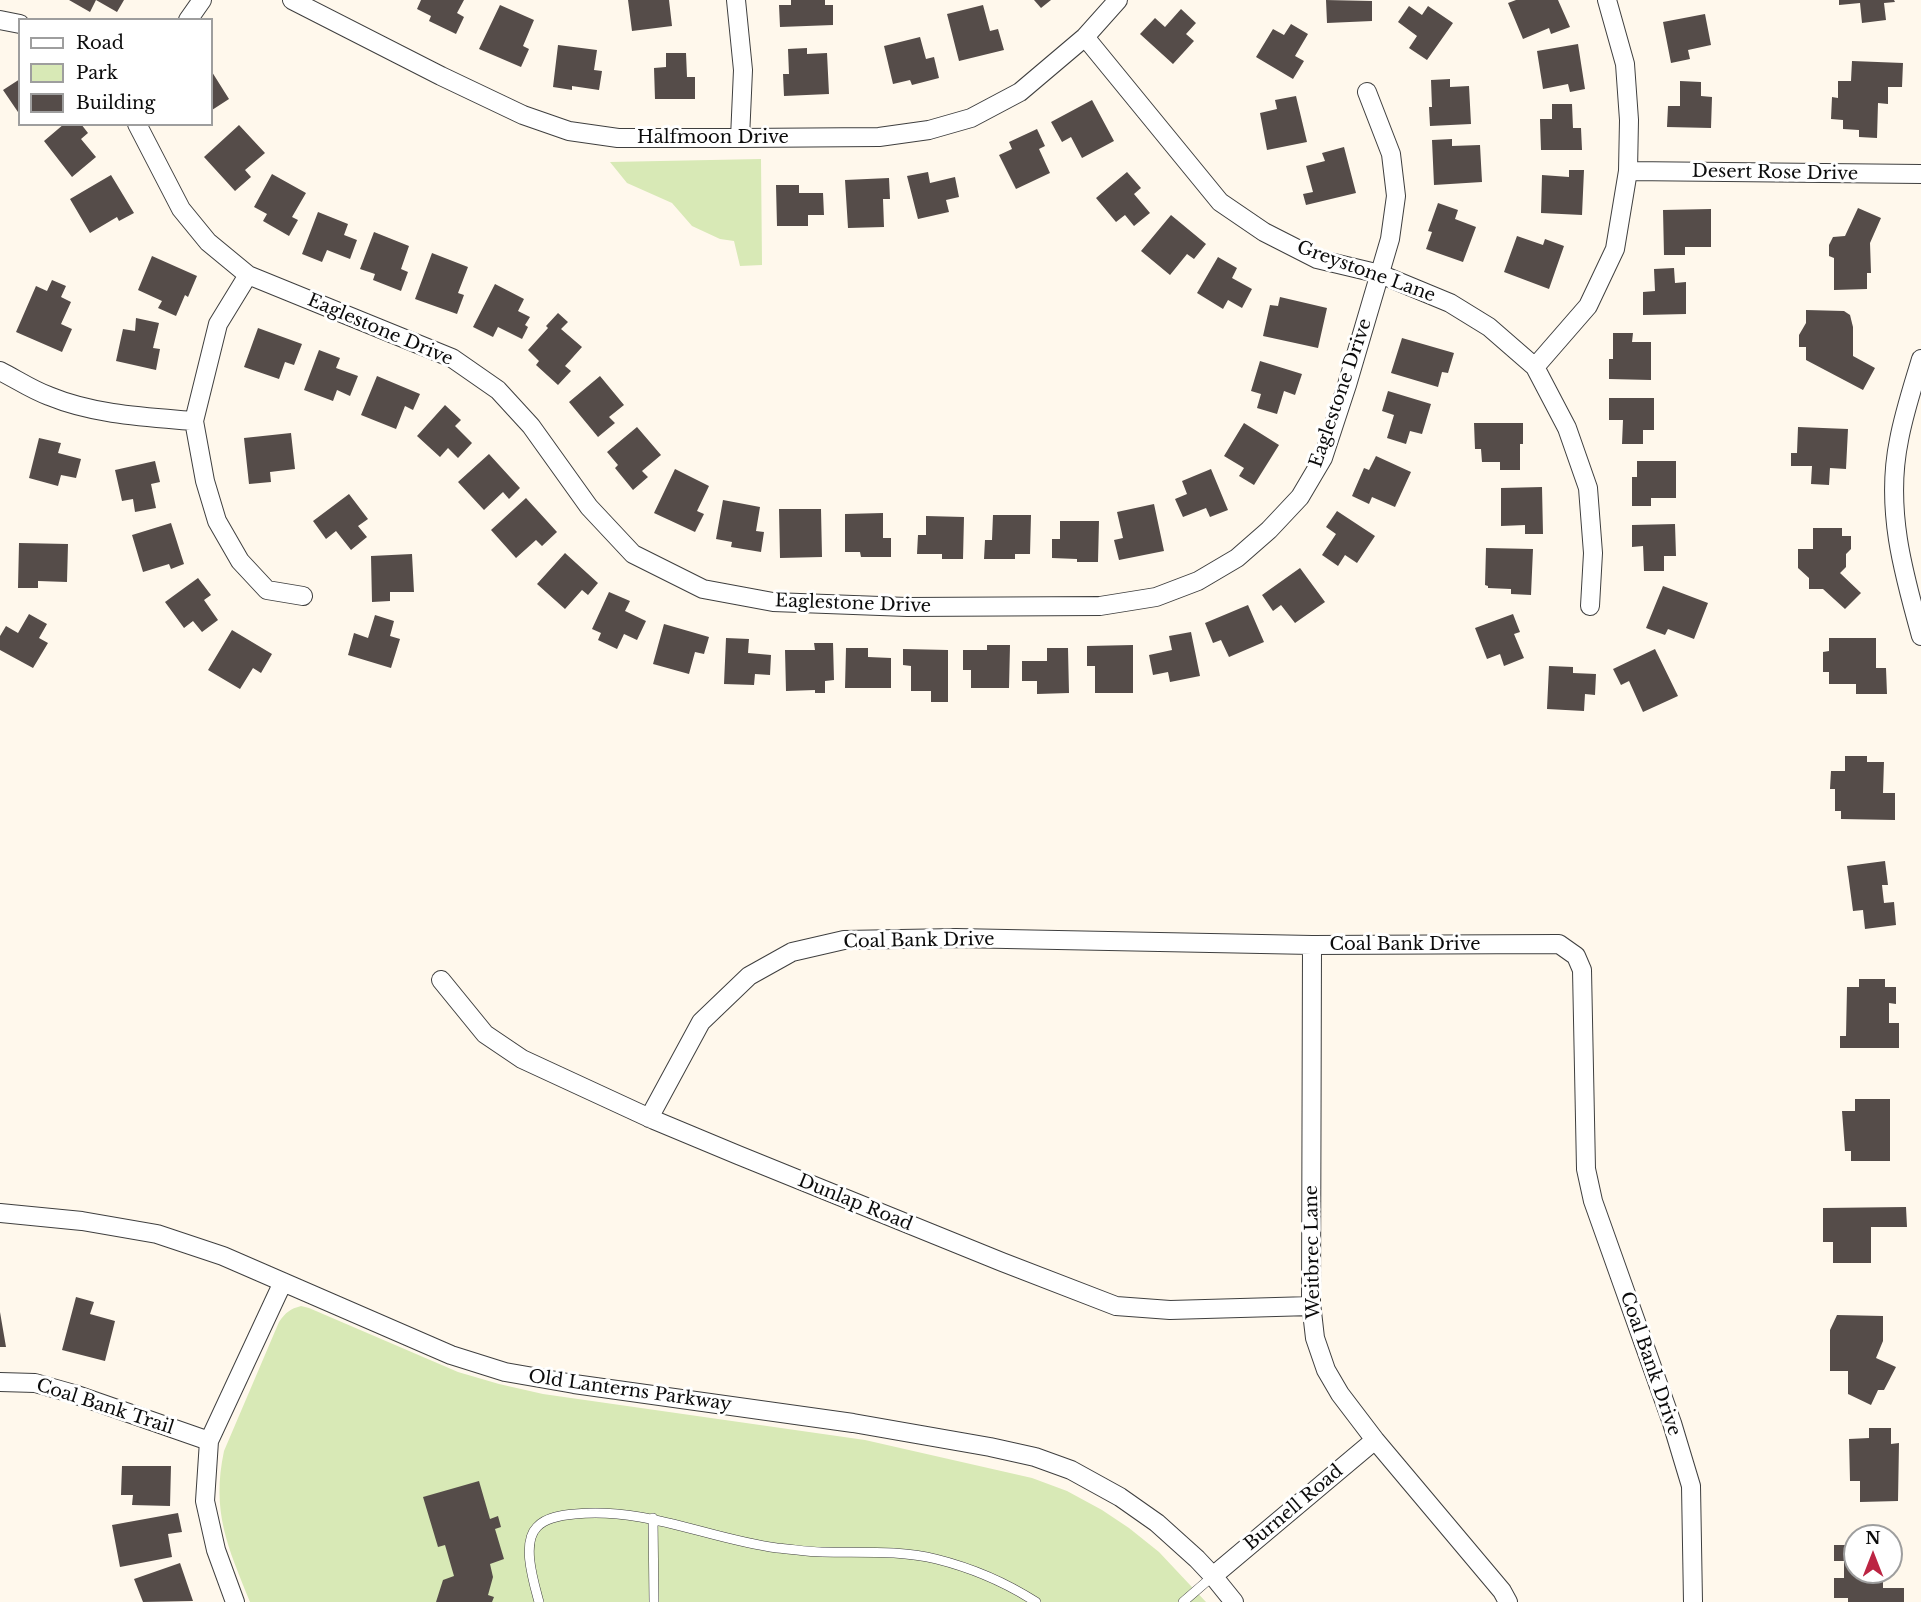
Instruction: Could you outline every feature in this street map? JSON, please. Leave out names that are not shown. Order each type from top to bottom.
[{"type":"street","points":[[189,18],[202,0]]},
{"type":"street","name":"Halfmoon Drive","points":[[292,0],[513,110],[569,131],[618,138],[879,137],[929,130],[970,118],[1020,92],[1085,37],[1118,0]]},
{"type":"street","points":[[736,0],[743,70],[740,138]]},
{"type":"street","points":[[1535,367],[1588,306],[1615,249],[1628,171],[1629,120],[1625,64],[1607,0]]},
{"type":"street","points":[[0,20],[18,24]]},
{"type":"street","name":"Greystone Lane","points":[[1085,37],[1220,202],[1264,232],[1317,259],[1380,274],[1450,303],[1489,327],[1535,367],[1567,428],[1588,488],[1593,553],[1590,606]]},
{"type":"street","name":"Eaglestone Drive","points":[[138,126],[181,209],[208,242],[248,275],[452,358],[498,390],[531,426],[589,507],[633,554],[703,589],[773,603],[930,607],[1100,606],[1156,597],[1198,581],[1237,558],[1269,530],[1300,497],[1323,458],[1390,239],[1396,196],[1391,154],[1367,92]]},
{"type":"street","name":"Desert Rose Drive","points":[[1628,171],[1921,174]]},
{"type":"street","points":[[248,275],[218,324],[195,421],[205,481],[217,522],[240,561],[267,590],[303,596]]},
{"type":"street","points":[[1921,359],[1914,408],[1895,466],[1895,523],[1904,579],[1921,636]]},
{"type":"street","points":[[0,371],[49,396],[83,407],[130,416],[195,421]]},
{"type":"street","name":"Coal Bank Drive","points":[[650,1118],[701,1022],[749,976],[792,952],[844,940],[945,938],[1312,945],[1559,944],[1576,956],[1582,970],[1586,1169],[1593,1201],[1672,1423],[1691,1486],[1693,1602]]},
{"type":"street","name":"Weitbrec Lane","points":[[1312,945],[1311,1306],[1316,1338],[1326,1370],[1340,1394],[1375,1440],[1502,1591],[1508,1602]]},
{"type":"street","name":"Dunlap Road","points":[[441,980],[485,1034],[522,1059],[650,1118],[1002,1262],[1116,1306],[1170,1310],[1311,1306]]},
{"type":"street","name":"Old Lanterns Parkway","points":[[0,1213],[82,1221],[156,1234],[223,1256],[451,1355],[505,1372],[574,1384],[853,1423],[1035,1457],[1071,1470],[1120,1497],[1157,1524],[1214,1576],[1234,1602]]},
{"type":"street","points":[[235,1602],[216,1550],[205,1501],[209,1441],[283,1282]]},
{"type":"street","name":"Coal Bank Trail","points":[[0,1382],[35,1383],[74,1394],[209,1441]]},
{"type":"street","name":"Burnell Road","points":[[1214,1576],[1375,1440]]},
{"type":"lane","points":[[539,1602],[530,1565],[532,1535],[537,1527],[557,1517],[590,1513],[623,1513],[653,1518],[774,1547],[819,1552],[907,1553],[937,1559],[980,1573],[1014,1588],[1036,1602]]},
{"type":"lane","points":[[653,1518],[654,1602]]},
{"type":"lane","points":[[1184,1602],[1214,1576]]},
{"type":"green space","points":[[761,159],[762,265],[740,266],[734,241],[720,239],[692,226],[672,203],[627,183],[610,162]]},
{"type":"green space","points":[[301,1306],[458,1372],[499,1384],[543,1394],[865,1440],[1032,1478],[1067,1491],[1129,1528],[1159,1552],[1206,1602],[250,1602],[224,1529],[219,1493],[220,1473],[224,1451],[279,1322],[288,1311]]},
{"type":"building","points":[[69,0],[96,0],[90,12]]},
{"type":"building","points":[[96,0],[124,0],[117,12]]},
{"type":"building","points":[[421,0],[464,0],[457,13],[464,17],[456,34],[429,21],[431,16],[417,9]]},
{"type":"building","points":[[628,0],[669,0],[672,26],[632,31]]},
{"type":"building","points":[[791,0],[825,0],[825,5],[833,5],[833,25],[780,27],[779,5],[791,5]]},
{"type":"building","points":[[1034,0],[1051,0],[1041,8]]},
{"type":"building","points":[[1326,0],[1372,1],[1372,21],[1327,23]]},
{"type":"building","points":[[1516,0],[1558,0],[1570,27],[1551,34],[1549,28],[1523,39],[1508,3]]},
{"type":"building","points":[[1839,0],[1894,0],[1895,2],[1884,3],[1886,20],[1862,23],[1860,3],[1839,5]]},
{"type":"building","points":[[500,5],[534,20],[523,46],[529,49],[521,67],[479,49]]},
{"type":"building","points":[[983,5],[990,31],[998,29],[1004,50],[959,61],[947,14]]},
{"type":"building","points":[[1409,6],[1422,15],[1428,6],[1453,23],[1427,60],[1409,48],[1417,36],[1398,22]]},
{"type":"building","points":[[1181,9],[1196,23],[1186,34],[1194,41],[1173,64],[1140,34],[1155,18],[1165,27]]},
{"type":"building","points":[[1705,14],[1711,45],[1688,50],[1690,59],[1671,63],[1663,22]]},
{"type":"building","points":[[1291,24],[1308,34],[1295,56],[1304,61],[1293,79],[1256,57],[1273,29],[1284,35]]},
{"type":"building","points":[[920,37],[926,59],[934,57],[939,78],[912,85],[910,80],[893,84],[884,46]]},
{"type":"building","points":[[1578,44],[1585,89],[1570,92],[1568,84],[1543,89],[1537,51]]},
{"type":"building","points":[[558,45],[597,50],[594,70],[602,71],[599,90],[572,86],[572,90],[553,87]]},
{"type":"building","points":[[807,48],[807,54],[827,53],[829,94],[784,96],[783,74],[789,74],[788,49]]},
{"type":"building","points":[[666,53],[686,53],[687,77],[695,77],[695,99],[655,99],[654,68],[666,67]]},
{"type":"building","points":[[1852,61],[1903,63],[1902,87],[1888,87],[1888,104],[1878,103],[1877,138],[1859,137],[1859,130],[1843,129],[1843,120],[1831,119],[1832,97],[1838,98],[1838,81],[1851,81]]},
{"type":"building","points":[[213,74],[229,99],[213,109]]},
{"type":"building","points":[[1450,79],[1450,87],[1469,86],[1471,124],[1430,126],[1431,80]]},
{"type":"building","points":[[18,80],[18,112],[3,90]]},
{"type":"building","points":[[1680,81],[1701,82],[1701,96],[1712,97],[1711,128],[1667,127],[1668,106],[1680,106]]},
{"type":"building","points":[[1296,96],[1307,142],[1267,150],[1260,113],[1277,109],[1275,100]]},
{"type":"building","points":[[1092,100],[1114,141],[1082,158],[1071,137],[1062,142],[1051,122]]},
{"type":"building","points":[[1552,104],[1572,104],[1573,128],[1581,128],[1582,150],[1541,150],[1540,119],[1552,119]]},
{"type":"building","points":[[239,125],[265,153],[245,170],[251,177],[235,191],[204,157]]},
{"type":"building","points":[[62,126],[83,126],[88,133],[81,139],[96,157],[72,177],[44,141]]},
{"type":"building","points":[[1037,129],[1045,146],[1039,149],[1050,173],[1016,189],[999,155],[1012,149],[1009,142]]},
{"type":"building","points":[[1452,139],[1452,146],[1480,145],[1482,182],[1434,185],[1432,140]]},
{"type":"building","points":[[1344,147],[1356,193],[1306,205],[1303,194],[1313,192],[1306,166],[1325,161],[1322,153]]},
{"type":"building","points":[[1569,170],[1584,170],[1582,215],[1541,213],[1542,175],[1569,177]]},
{"type":"building","points":[[928,172],[930,183],[955,177],[959,197],[946,200],[949,212],[918,219],[907,176]]},
{"type":"building","points":[[1127,172],[1141,188],[1134,194],[1150,213],[1134,226],[1125,215],[1116,222],[1096,198]]},
{"type":"building","points":[[272,174],[306,193],[292,217],[298,220],[289,236],[263,221],[267,214],[254,207]]},
{"type":"building","points":[[111,175],[134,213],[119,221],[117,217],[90,233],[70,199]]},
{"type":"building","points":[[889,178],[890,199],[883,199],[884,227],[848,228],[845,180]]},
{"type":"building","points":[[776,185],[799,185],[799,193],[823,193],[824,215],[808,215],[808,226],[777,226]]},
{"type":"building","points":[[1438,203],[1458,210],[1455,219],[1476,227],[1463,262],[1426,249],[1432,232],[1428,231]]},
{"type":"building","points":[[1858,208],[1881,218],[1870,243],[1871,273],[1867,273],[1867,289],[1834,290],[1834,258],[1829,256],[1829,245],[1833,237],[1845,236]]},
{"type":"building","points":[[1711,209],[1711,247],[1685,247],[1685,255],[1664,255],[1663,210]]},
{"type":"building","points":[[318,212],[348,224],[344,235],[357,240],[350,259],[327,250],[322,262],[302,254]]},
{"type":"building","points":[[1171,215],[1206,244],[1194,259],[1187,254],[1170,275],[1141,251]]},
{"type":"building","points":[[374,232],[409,246],[401,269],[408,272],[401,291],[373,280],[375,274],[360,269]]},
{"type":"building","points":[[1517,236],[1543,245],[1545,239],[1564,246],[1549,289],[1504,272]]},
{"type":"building","points":[[432,253],[468,267],[458,293],[464,295],[457,314],[415,299]]},
{"type":"building","points":[[152,256],[197,276],[176,316],[158,308],[162,301],[138,290]]},
{"type":"building","points":[[1218,257],[1237,268],[1232,278],[1252,289],[1242,308],[1228,300],[1223,309],[1197,293]]},
{"type":"building","points":[[1674,268],[1675,283],[1686,282],[1686,314],[1643,315],[1643,292],[1655,291],[1654,269]]},
{"type":"building","points":[[52,280],[66,286],[61,297],[71,302],[61,324],[72,329],[62,352],[16,332],[36,286],[47,291]]},
{"type":"building","points":[[495,284],[524,299],[518,311],[530,317],[525,325],[528,327],[522,339],[498,327],[493,337],[473,327]]},
{"type":"building","points":[[1280,297],[1327,308],[1318,348],[1263,336],[1270,305],[1278,306]]},
{"type":"building","points":[[1806,310],[1844,311],[1850,315],[1853,327],[1853,356],[1875,368],[1863,390],[1806,360],[1806,347],[1799,347],[1799,335],[1806,323]]},
{"type":"building","points":[[558,313],[568,322],[561,329],[582,347],[565,366],[571,371],[558,385],[536,365],[539,361],[528,350]]},
{"type":"building","points":[[136,318],[159,323],[153,348],[160,349],[156,370],[116,361],[123,329],[135,331]]},
{"type":"building","points":[[258,328],[302,344],[294,365],[285,362],[279,379],[244,367]]},
{"type":"building","points":[[1613,333],[1633,333],[1632,342],[1651,342],[1651,380],[1609,379],[1609,359],[1613,359]]},
{"type":"building","points":[[1402,338],[1454,353],[1448,373],[1442,372],[1438,387],[1391,373]]},
{"type":"building","points":[[319,350],[340,358],[336,368],[358,376],[350,396],[337,390],[333,401],[304,390]]},
{"type":"building","points":[[1260,361],[1302,374],[1295,395],[1284,391],[1277,414],[1257,408],[1261,394],[1251,391]]},
{"type":"building","points":[[377,376],[420,394],[413,410],[405,406],[396,429],[361,415]]},
{"type":"building","points":[[600,376],[624,405],[609,417],[615,423],[598,437],[569,402]]},
{"type":"building","points":[[1388,391],[1431,404],[1422,434],[1410,431],[1406,444],[1387,438],[1394,415],[1382,411]]},
{"type":"building","points":[[1609,398],[1654,398],[1654,430],[1643,430],[1643,444],[1622,444],[1623,420],[1609,420]]},
{"type":"building","points":[[445,405],[461,420],[455,426],[472,443],[458,458],[448,448],[440,457],[417,436]]},
{"type":"building","points":[[1244,423],[1279,445],[1254,485],[1239,476],[1244,468],[1224,456]]},
{"type":"building","points":[[1474,423],[1523,423],[1520,470],[1500,470],[1500,462],[1482,462],[1481,449],[1475,449]]},
{"type":"building","points":[[637,427],[661,455],[642,471],[648,477],[633,490],[615,468],[618,465],[607,452]]},
{"type":"building","points":[[1798,427],[1848,429],[1846,469],[1830,468],[1829,485],[1811,484],[1812,466],[1791,466],[1791,453],[1797,453]]},
{"type":"building","points":[[291,433],[295,469],[270,472],[271,482],[249,484],[244,438]]},
{"type":"building","points":[[39,438],[61,443],[58,453],[81,459],[76,478],[61,475],[58,486],[29,478]]},
{"type":"building","points":[[489,454],[520,488],[509,499],[503,492],[484,510],[458,482]]},
{"type":"building","points":[[1376,456],[1411,472],[1395,507],[1372,497],[1369,504],[1352,496],[1364,468],[1369,470]]},
{"type":"building","points":[[155,461],[160,482],[151,484],[156,508],[135,512],[133,499],[122,501],[115,470]]},
{"type":"building","points":[[1637,461],[1676,461],[1676,498],[1651,498],[1651,506],[1632,506],[1632,477],[1637,477]]},
{"type":"building","points":[[675,469],[709,486],[697,511],[704,514],[695,532],[654,513]]},
{"type":"building","points":[[1211,469],[1228,510],[1210,517],[1206,508],[1183,517],[1175,499],[1187,494],[1182,481]]},
{"type":"building","points":[[1542,487],[1543,534],[1525,534],[1525,525],[1501,526],[1501,488]]},
{"type":"building","points":[[349,494],[368,519],[358,526],[367,537],[351,550],[336,531],[326,539],[313,521]]},
{"type":"building","points":[[526,498],[557,532],[542,546],[536,540],[516,558],[491,530]]},
{"type":"building","points":[[723,500],[760,507],[756,531],[764,532],[761,552],[731,547],[732,542],[716,539]]},
{"type":"building","points":[[1154,504],[1164,551],[1119,560],[1114,540],[1123,538],[1117,512]]},
{"type":"building","points":[[779,509],[821,509],[822,557],[780,558]]},
{"type":"building","points":[[1337,511],[1375,536],[1357,563],[1345,555],[1338,566],[1322,555],[1336,534],[1326,527]]},
{"type":"building","points":[[883,513],[883,538],[891,538],[891,557],[861,557],[860,552],[845,552],[845,514]]},
{"type":"building","points":[[993,515],[1031,515],[1030,554],[1015,554],[1015,559],[984,559],[985,540],[992,540]]},
{"type":"building","points":[[926,516],[964,517],[963,559],[942,559],[942,554],[917,554],[918,535],[926,535]]},
{"type":"building","points":[[1060,521],[1099,521],[1098,562],[1077,562],[1077,559],[1052,558],[1052,539],[1060,539]]},
{"type":"building","points":[[171,523],[184,564],[171,569],[169,564],[143,572],[132,535]]},
{"type":"building","points":[[1675,524],[1676,556],[1664,556],[1664,571],[1644,571],[1643,546],[1632,547],[1632,525]]},
{"type":"building","points":[[1813,528],[1842,528],[1842,536],[1851,536],[1851,549],[1846,554],[1846,567],[1840,573],[1861,593],[1845,609],[1823,589],[1809,589],[1809,578],[1798,568],[1798,549],[1813,549]]},
{"type":"building","points":[[19,543],[68,544],[67,582],[38,581],[38,588],[18,588]]},
{"type":"building","points":[[1486,548],[1533,549],[1531,595],[1511,594],[1511,589],[1488,588],[1485,585]]},
{"type":"building","points":[[565,553],[598,583],[588,595],[582,590],[565,609],[537,584]]},
{"type":"building","points":[[412,554],[414,592],[390,592],[390,601],[372,602],[371,556]]},
{"type":"building","points":[[1300,568],[1325,602],[1295,623],[1281,605],[1273,611],[1262,595]]},
{"type":"building","points":[[198,578],[211,595],[204,600],[218,620],[202,632],[193,621],[184,628],[165,602]]},
{"type":"building","points":[[1663,586],[1708,603],[1694,639],[1668,629],[1665,635],[1646,628]]},
{"type":"building","points":[[609,592],[630,601],[625,611],[646,621],[637,640],[624,634],[617,649],[598,640],[601,633],[592,629]]},
{"type":"building","points":[[1248,605],[1264,642],[1229,657],[1221,640],[1213,643],[1205,623]]},
{"type":"building","points":[[29,614],[47,624],[39,638],[48,643],[33,668],[0,650],[0,636],[6,626],[18,633]]},
{"type":"building","points":[[1513,614],[1520,632],[1514,634],[1524,658],[1504,666],[1500,654],[1487,659],[1475,628]]},
{"type":"building","points":[[375,615],[394,621],[390,636],[400,639],[391,668],[348,655],[354,633],[368,638]]},
{"type":"building","points":[[664,624],[709,637],[704,654],[695,652],[689,674],[653,664]]},
{"type":"building","points":[[232,630],[272,654],[261,673],[253,668],[240,689],[208,670]]},
{"type":"building","points":[[1191,632],[1200,676],[1170,682],[1168,672],[1153,675],[1149,655],[1172,650],[1169,636]]},
{"type":"building","points":[[726,638],[749,639],[748,653],[771,655],[770,675],[755,674],[754,685],[724,684]]},
{"type":"building","points":[[1829,638],[1876,638],[1876,668],[1886,668],[1887,694],[1856,694],[1856,684],[1829,684],[1829,672],[1823,672],[1823,652],[1829,651]]},
{"type":"building","points":[[814,643],[833,643],[834,680],[825,681],[825,693],[815,693],[815,690],[786,691],[785,650],[815,650]]},
{"type":"building","points":[[987,645],[1010,645],[1009,688],[971,688],[971,670],[963,670],[963,650],[987,650]]},
{"type":"building","points":[[1133,645],[1133,693],[1095,693],[1095,666],[1087,666],[1087,646]]},
{"type":"building","points":[[846,648],[868,648],[868,657],[891,658],[891,688],[845,688]]},
{"type":"building","points":[[1047,648],[1068,648],[1069,693],[1037,694],[1037,681],[1022,681],[1022,661],[1047,661]]},
{"type":"building","points":[[903,649],[948,650],[948,702],[931,702],[931,691],[911,691],[911,666],[903,665]]},
{"type":"building","points":[[1655,649],[1678,696],[1643,712],[1629,681],[1621,685],[1613,669]]},
{"type":"building","points":[[1549,666],[1573,667],[1573,673],[1596,674],[1595,695],[1585,694],[1584,711],[1547,709]]},
{"type":"building","points":[[1845,756],[1867,756],[1867,762],[1884,762],[1883,793],[1895,793],[1895,820],[1841,819],[1841,811],[1835,811],[1835,789],[1830,789],[1831,771],[1845,771]]},
{"type":"building","points":[[1885,861],[1888,885],[1882,885],[1884,903],[1894,902],[1896,925],[1865,929],[1863,910],[1853,911],[1847,866]]},
{"type":"building","points":[[1859,979],[1885,979],[1885,987],[1896,987],[1896,1004],[1889,1003],[1889,1023],[1899,1023],[1899,1048],[1840,1048],[1840,1036],[1846,1036],[1847,987],[1859,987]]},
{"type":"building","points":[[1855,1099],[1890,1099],[1890,1161],[1851,1161],[1851,1151],[1845,1151],[1842,1111],[1855,1111]]},
{"type":"building","points":[[1906,1207],[1907,1227],[1871,1227],[1871,1263],[1833,1263],[1833,1242],[1823,1242],[1823,1208]]},
{"type":"building","points":[[76,1297],[94,1302],[90,1314],[115,1321],[105,1361],[62,1350]]},
{"type":"building","points":[[0,1312],[6,1347],[0,1347]]},
{"type":"building","points":[[1837,1315],[1883,1316],[1883,1341],[1876,1358],[1896,1367],[1884,1390],[1878,1390],[1871,1405],[1848,1394],[1848,1371],[1830,1371],[1830,1330]]},
{"type":"building","points":[[1869,1428],[1891,1428],[1891,1444],[1899,1443],[1898,1501],[1860,1502],[1860,1481],[1850,1481],[1849,1439],[1869,1438]]},
{"type":"building","points":[[122,1466],[171,1466],[170,1506],[132,1505],[133,1495],[121,1495]]},
{"type":"building","points":[[479,1481],[490,1519],[498,1516],[501,1527],[495,1529],[504,1559],[490,1564],[493,1577],[488,1595],[494,1597],[492,1602],[436,1602],[443,1580],[454,1576],[445,1545],[438,1547],[423,1497]]},
{"type":"building","points":[[178,1513],[182,1532],[168,1534],[172,1557],[120,1567],[112,1525]]},
{"type":"building","points":[[1834,1545],[1843,1545],[1843,1561],[1834,1561]]},
{"type":"building","points":[[180,1563],[193,1601],[143,1602],[134,1579]]},
{"type":"building","points":[[1834,1578],[1843,1578],[1843,1584],[1883,1584],[1883,1588],[1904,1588],[1904,1602],[1848,1602],[1848,1598],[1834,1598]]}]
